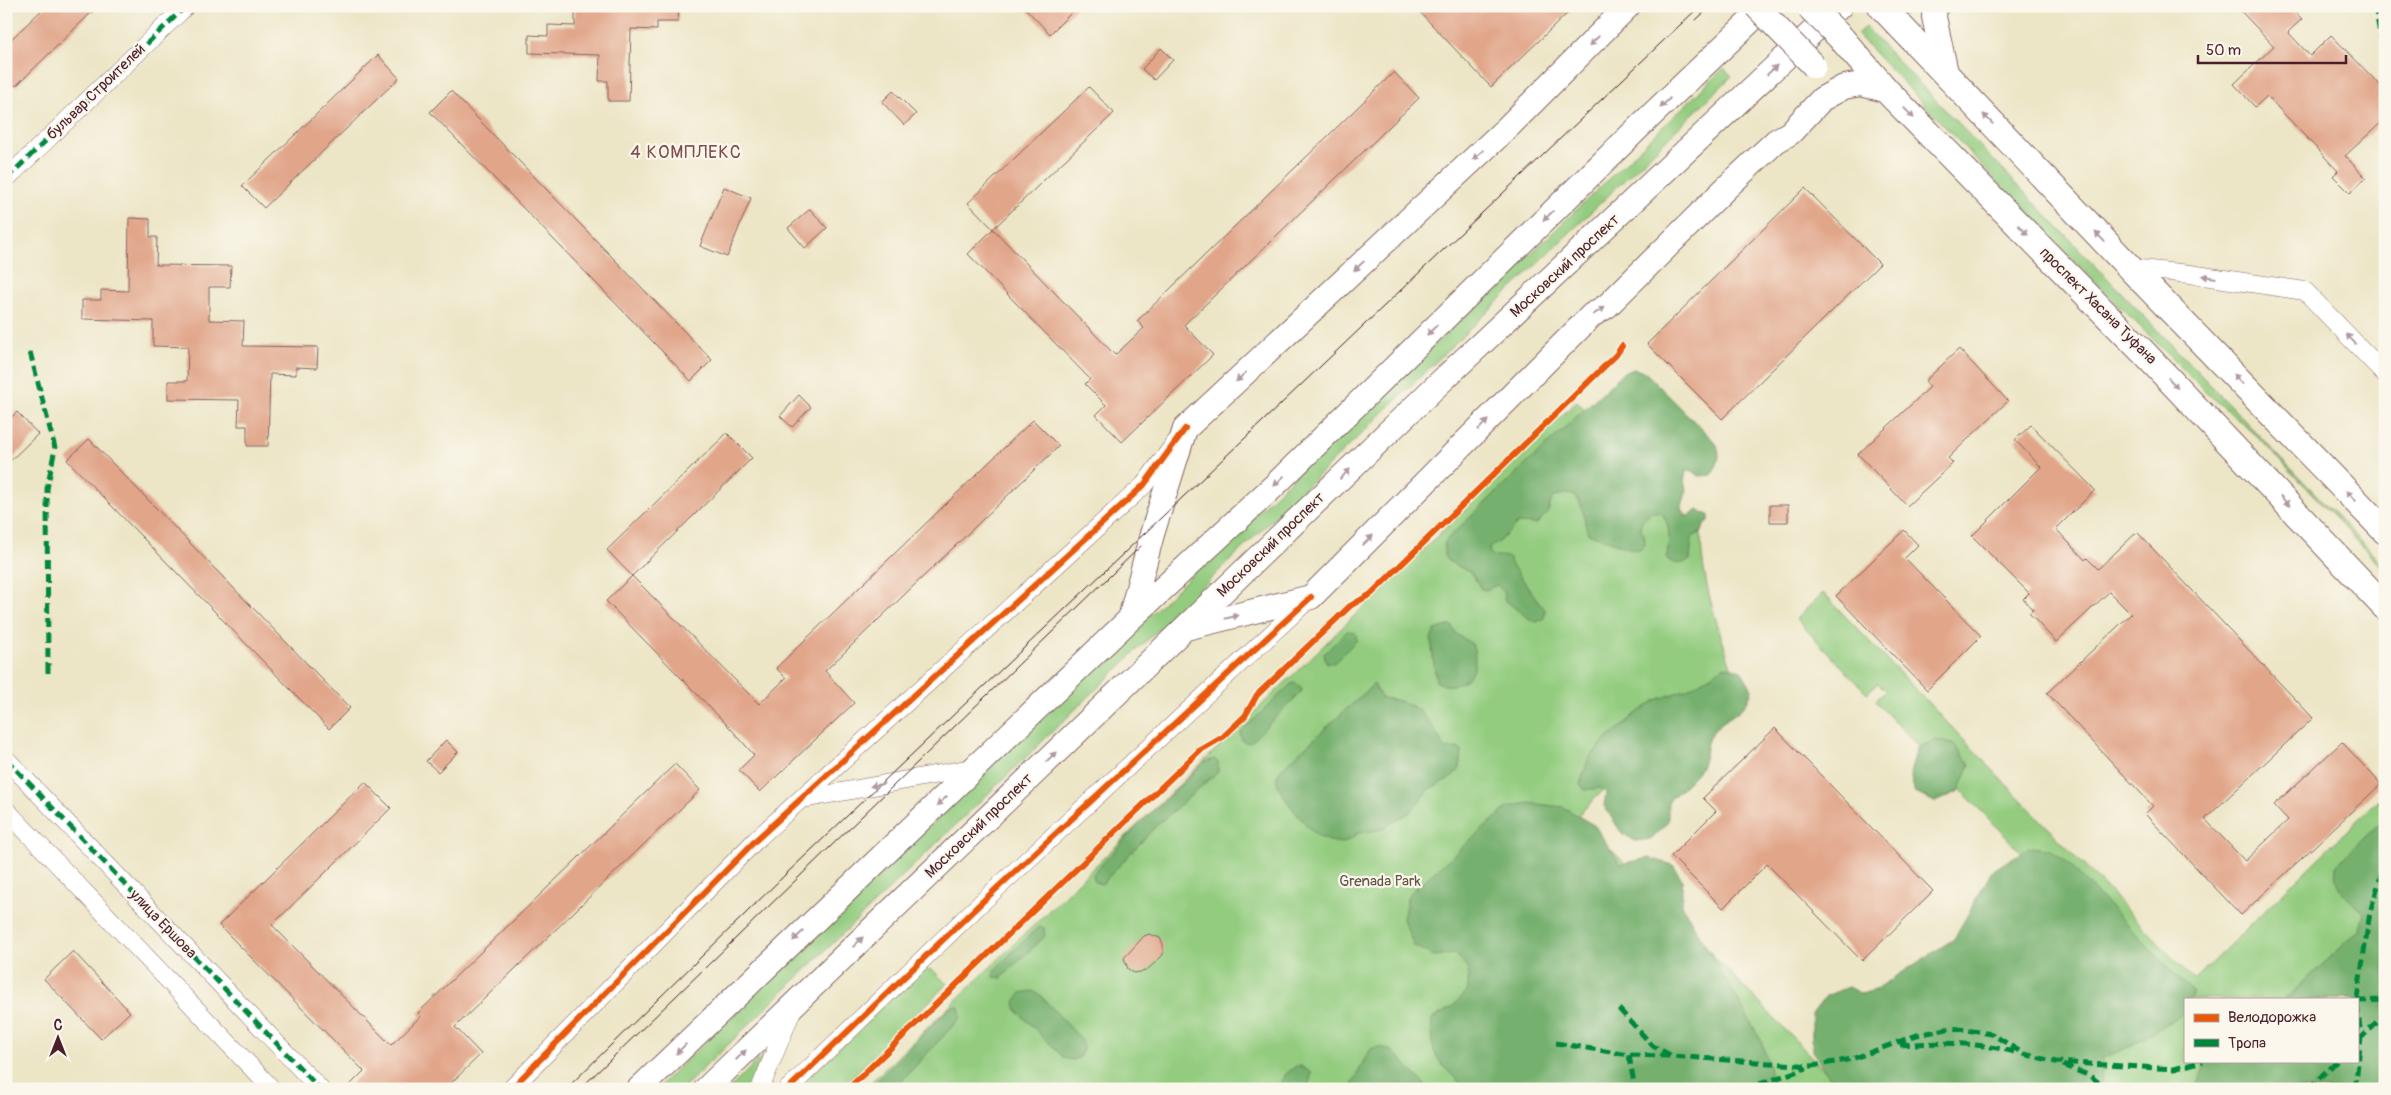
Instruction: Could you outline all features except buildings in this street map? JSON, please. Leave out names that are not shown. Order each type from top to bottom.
[{"type":"main road","points":[[1130,619],[1152,534],[1185,429],[1509,126],[1628,6]]},
{"type":"main road","points":[[1756,6],[1814,66],[1821,76],[1823,86],[1822,98]]},
{"type":"main road","points":[[639,1089],[1130,619],[1275,485],[1618,148],[1766,6]]},
{"type":"main road","name":"проспект Хасана Туфана","points":[[1810,6],[1842,38],[1886,90],[2146,354],[2383,603]]},
{"type":"main road","name":"Московский проспект","points":[[706,1089],[1425,396],[1840,6]]},
{"type":"main road","points":[[1881,6],[2130,268],[2385,531]]},
{"type":"main road","points":[[1935,6],[1934,17],[1947,77]]},
{"type":"main road","points":[[1185,628],[1311,597],[1592,315],[1607,306],[1726,188],[1776,141],[1790,133],[1822,98],[1844,87],[1861,84],[1886,90]]},
{"type":"street","name":"бульвар Строителей","points":[[6,178],[186,6]]},
{"type":"street","points":[[2130,268],[2190,274],[2305,291],[2385,374]]},
{"type":"street","points":[[511,1089],[756,840],[802,800],[1144,485],[1185,429]]},
{"type":"street","points":[[788,1089],[981,903],[1311,597]]},
{"type":"street","name":"улица Ершова","points":[[6,759],[320,1089]]},
{"type":"street","points":[[802,800],[977,767]]},
{"type":"street","points":[[6,810],[272,1089]]},
{"type":"street","points":[[760,1089],[796,1001]]},
{"type":"green space","points":[[1865,27],[2385,566],[2385,570],[2263,442],[2204,390],[2043,230],[1857,34]]},
{"type":"green space","points":[[1724,68],[1732,76],[682,1089],[656,1089],[1327,445],[1471,311]]},
{"type":"green space","points":[[1635,369],[1646,373],[1716,443],[1719,452],[1712,475],[1699,476],[1693,471],[1686,471],[1684,482],[1687,489],[1681,509],[1683,515],[1688,517],[1698,510],[1709,515],[1709,521],[1704,525],[1702,532],[1692,537],[1690,560],[1684,563],[1675,563],[1667,559],[1668,528],[1667,522],[1660,512],[1652,512],[1641,522],[1645,544],[1640,549],[1632,549],[1588,533],[1582,509],[1574,495],[1564,494],[1552,498],[1548,512],[1537,524],[1518,523],[1499,542],[1489,548],[1490,554],[1510,559],[1511,564],[1545,610],[1544,618],[1537,622],[1534,621],[1505,601],[1503,591],[1497,585],[1486,590],[1481,589],[1471,573],[1448,561],[1444,556],[1444,544],[1447,539],[1625,371]]},
{"type":"green space","name":"Grenada Park","points":[[1577,401],[1701,530],[1701,548],[1706,583],[1731,667],[1578,815],[1828,1074],[2039,871],[1875,701],[1886,691],[1878,683],[1867,693],[1796,619],[1823,593],[2194,980],[2378,800],[2385,807],[2385,1089],[864,1089]]},
{"type":"green space","points":[[1451,625],[1456,634],[1472,644],[1475,662],[1474,669],[1465,680],[1445,685],[1436,681],[1431,639],[1435,630]]},
{"type":"green space","points":[[1347,631],[1355,632],[1357,640],[1334,663],[1326,662],[1324,654]]},
{"type":"green space","points":[[1725,666],[1741,670],[1752,689],[1749,698],[1740,709],[1717,727],[1709,737],[1702,765],[1668,802],[1668,821],[1652,839],[1635,841],[1621,832],[1604,806],[1606,793],[1601,788],[1585,790],[1580,784],[1588,760],[1600,745],[1637,713],[1656,700],[1690,688]]},
{"type":"green space","points":[[1295,683],[1302,688],[1301,692],[1250,743],[1242,741],[1240,733],[1291,684]]},
{"type":"green space","points":[[1374,684],[1381,698],[1406,703],[1421,713],[1446,749],[1457,748],[1462,751],[1460,769],[1452,777],[1430,789],[1409,813],[1379,830],[1359,833],[1343,843],[1330,841],[1312,831],[1300,818],[1279,787],[1277,775],[1280,770]]},
{"type":"green space","points":[[1935,740],[1953,743],[1970,764],[1959,791],[1935,802],[1915,793],[1910,774],[1917,748]]},
{"type":"green space","points":[[1214,759],[1218,762],[1218,772],[1157,825],[1102,884],[1094,882],[1093,874],[1140,823],[1205,762]]},
{"type":"green space","points":[[1529,803],[1563,807],[1595,826],[1620,864],[1649,858],[1673,865],[1682,879],[1682,905],[1761,1040],[1775,1089],[1466,1089],[1443,1066],[1434,1051],[1432,1043],[1432,1019],[1452,1007],[1468,990],[1468,968],[1455,954],[1433,956],[1414,946],[1403,919],[1408,895],[1508,807]]},
{"type":"green space","points":[[2385,818],[2385,1089],[2195,1089],[2207,1062],[2358,1062],[2358,998],[2286,998],[2360,930],[2364,913],[2338,886],[2335,872],[2337,864]]},
{"type":"green space","points":[[2029,847],[2049,849],[2066,861],[2193,993],[2191,998],[2184,998],[2184,1013],[2129,1047],[2103,1058],[2101,1083],[2106,1089],[1933,1089],[1858,1086],[1830,1078],[1812,1051],[1812,1014],[1826,996],[1848,987],[1861,994],[1875,990],[1954,939],[1992,871]]},
{"type":"green space","points":[[1040,927],[1044,928],[1045,936],[1001,978],[994,977],[994,970]]},
{"type":"green space","points":[[920,969],[933,970],[947,984],[840,1089],[796,1089]]},
{"type":"green space","points":[[1032,991],[1040,995],[1082,1040],[1083,1049],[1080,1057],[1073,1060],[1064,1058],[1017,1011],[1015,1002],[1021,993]]},
{"type":"green space","points":[[959,1007],[961,1017],[894,1089],[869,1089],[949,1008]]},
{"type":"green space","points":[[1380,1047],[1393,1051],[1429,1089],[1349,1089],[1368,1053],[1372,1048]]},
{"type":"green space","points":[[763,1055],[749,1089],[729,1089]]},
{"type":"green space","points":[[1296,1066],[1301,1066],[1311,1073],[1309,1089],[1277,1089],[1286,1074]]},
{"type":"tram line","points":[[566,1089],[787,873],[1700,6]]},
{"type":"tram line","points":[[1696,20],[1711,6]]},
{"type":"tram line","points":[[580,1089],[1141,546]]},
{"type":"marked path","points":[[6,179],[186,6]]},
{"type":"marked path","points":[[2375,6],[2383,50]]},
{"type":"marked path","points":[[30,352],[55,448],[47,489],[48,673]]},
{"type":"marked path","points":[[6,759],[320,1089]]},
{"type":"marked path","points":[[2382,805],[2385,809]]},
{"type":"marked path","points":[[2357,998],[2370,912],[2385,863]]},
{"type":"marked path","points":[[2358,1001],[2385,1000]]},
{"type":"marked path","points":[[1619,1009],[1653,1046],[1672,1056],[1812,1066],[1852,1059],[1917,1035],[1952,1028],[1992,1034],[2024,1054],[2056,1062],[2174,1069],[2199,1062]]},
{"type":"marked path","points":[[2355,1089],[2361,1038],[2358,1012]]},
{"type":"marked path","points":[[2359,1040],[2385,1015]]},
{"type":"marked path","points":[[1556,1043],[1629,1055],[1669,1056]]},
{"type":"marked path","points":[[1900,1045],[1957,1044],[1986,1046],[2014,1052]]},
{"type":"marked path","points":[[1629,1055],[1635,1089]]},
{"type":"marked path","points":[[2308,1089],[2336,1062]]},
{"type":"marked path","points":[[2063,1065],[2090,1076],[2107,1089]]},
{"type":"marked path","points":[[1745,1089],[1807,1068]]},
{"type":"cycle path","points":[[848,1089],[1199,751],[1223,737],[1245,716],[1257,695],[1350,606],[1371,594],[1616,355],[1622,346]]},
{"type":"cycle path","points":[[511,1089],[756,840],[1144,485],[1185,429]]},
{"type":"cycle path","points":[[788,1089],[981,903],[1311,597]]},
{"type":"district","name":"4 КОМПЛЕКС","points":[[686,152]]}]
